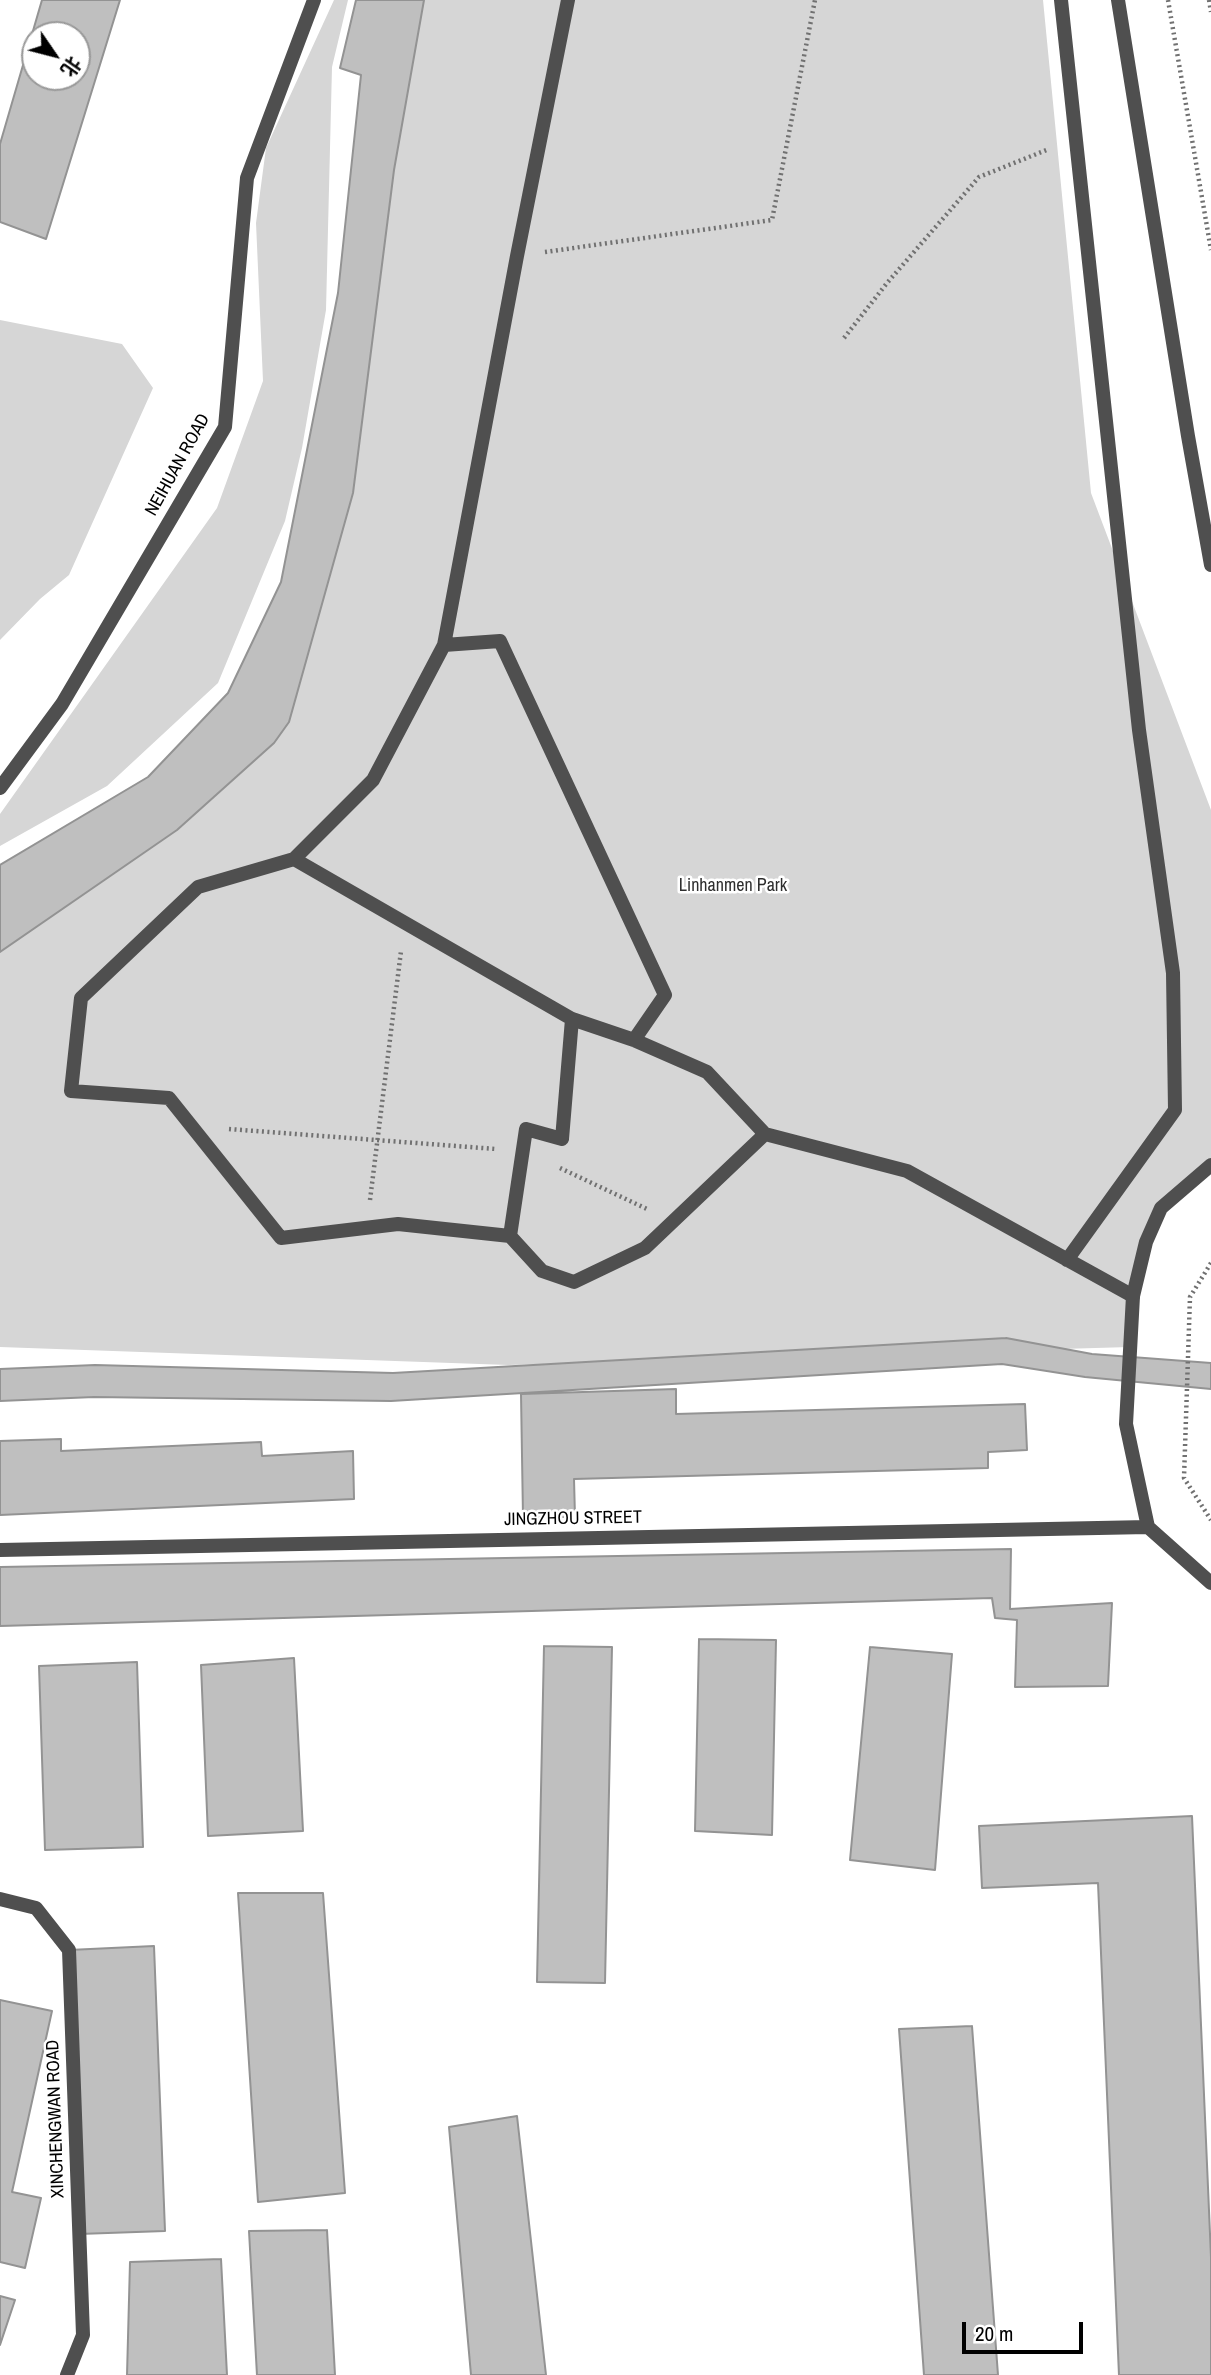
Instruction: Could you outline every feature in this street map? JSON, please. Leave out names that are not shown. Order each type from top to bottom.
[{"type":"street","name":"NEIHUAN ROAD","points":[[0,788],[62,704],[225,427],[247,178],[314,0]]},
{"type":"street","points":[[568,0],[444,645],[373,780],[294,859],[198,887],[82,998],[71,1091],[169,1098],[281,1238],[398,1224],[510,1236],[542,1271],[574,1282],[645,1248],[765,1134]]},
{"type":"street","points":[[1061,0],[1139,730],[1173,973],[1175,1110],[1066,1260]]},
{"type":"street","points":[[1118,0],[1211,565]]},
{"type":"street","points":[[444,645],[500,642],[666,995],[634,1040]]},
{"type":"street","points":[[294,859],[572,1019],[634,1040],[707,1072],[765,1134],[907,1171],[1133,1296]]},
{"type":"street","points":[[510,1236],[526,1129],[562,1139],[572,1019]]},
{"type":"street","points":[[1211,1166],[1161,1208],[1146,1242],[1133,1296],[1126,1424],[1148,1527],[1211,1583]]},
{"type":"street","name":"JINGZHOU STREET","points":[[0,1550],[1148,1527]]},
{"type":"street","name":"XINCHENGWAN ROAD","points":[[0,1899],[36,1908],[69,1950],[83,2335],[67,2375]]},
{"type":"path","points":[[517,256],[772,220],[815,0]]},
{"type":"path","points":[[1168,0],[1211,250]]},
{"type":"path","points":[[1209,0],[1211,12]]},
{"type":"path","points":[[844,338],[887,283],[979,177],[1076,138]]},
{"type":"path","points":[[367,1228],[405,923]]},
{"type":"path","points":[[192,1126],[523,1151],[674,1221]]},
{"type":"path","points":[[1211,1263],[1190,1297],[1184,1478],[1211,1521]]},
{"type":"green space","points":[[334,0],[348,0],[332,67],[326,310],[302,448],[285,521],[218,683],[107,786],[0,846],[0,814],[217,508],[263,381],[256,223],[266,148]]},
{"type":"green space","name":"Linhanmen Park","points":[[424,0],[1043,0],[1091,493],[1211,810],[1211,1165],[1161,1208],[1146,1242],[1130,1347],[508,1365],[0,1347],[0,952],[177,830],[274,743],[289,721],[353,493],[394,170]]},
{"type":"green space","points":[[0,320],[122,344],[153,388],[69,575],[40,599],[0,640]]},
{"type":"building","points":[[42,0],[120,0],[46,239],[0,222],[0,144],[21,72],[21,91],[91,91],[91,21],[36,21]]},
{"type":"building","points":[[356,0],[424,0],[394,170],[353,493],[289,722],[274,743],[177,830],[0,952],[0,865],[148,777],[228,693],[281,582],[338,293],[361,75],[340,68]]},
{"type":"building","points":[[1006,1338],[1092,1354],[1211,1363],[1211,1389],[1085,1377],[1002,1364],[391,1401],[94,1397],[0,1401],[0,1369],[95,1365],[393,1373]]},
{"type":"building","points":[[676,1389],[676,1414],[1025,1404],[1027,1450],[988,1452],[988,1468],[574,1479],[575,1517],[523,1517],[521,1394]]},
{"type":"building","points":[[61,1439],[61,1451],[261,1442],[262,1456],[353,1451],[354,1499],[0,1515],[0,1441]]},
{"type":"building","points":[[1011,1549],[1010,1609],[1112,1603],[1108,1686],[1015,1687],[1017,1620],[995,1618],[992,1598],[0,1626],[0,1567]]},
{"type":"building","points":[[699,1639],[776,1640],[772,1835],[695,1831]]},
{"type":"building","points":[[544,1646],[612,1647],[605,1983],[537,1982]]},
{"type":"building","points":[[870,1647],[952,1654],[935,1870],[850,1860]]},
{"type":"building","points":[[294,1658],[303,1831],[208,1836],[201,1665]]},
{"type":"building","points":[[137,1662],[143,1847],[45,1850],[39,1666]]},
{"type":"building","points":[[1192,1816],[1211,2257],[1211,2375],[1119,2375],[1098,1883],[982,1888],[979,1826]]},
{"type":"building","points":[[238,1893],[323,1893],[345,2193],[258,2202]]},
{"type":"building","points":[[154,1946],[165,2231],[79,2234],[69,1950]]},
{"type":"building","points":[[0,2000],[52,2011],[12,2192],[41,2198],[25,2268],[0,2262]]},
{"type":"building","points":[[972,2026],[998,2375],[924,2375],[899,2029]]},
{"type":"building","points":[[517,2116],[546,2375],[471,2375],[449,2127]]},
{"type":"building","points":[[327,2230],[335,2375],[257,2375],[249,2231]]},
{"type":"building","points":[[221,2259],[227,2375],[127,2375],[130,2262]]},
{"type":"building","points":[[0,2296],[15,2300],[0,2345]]}]
